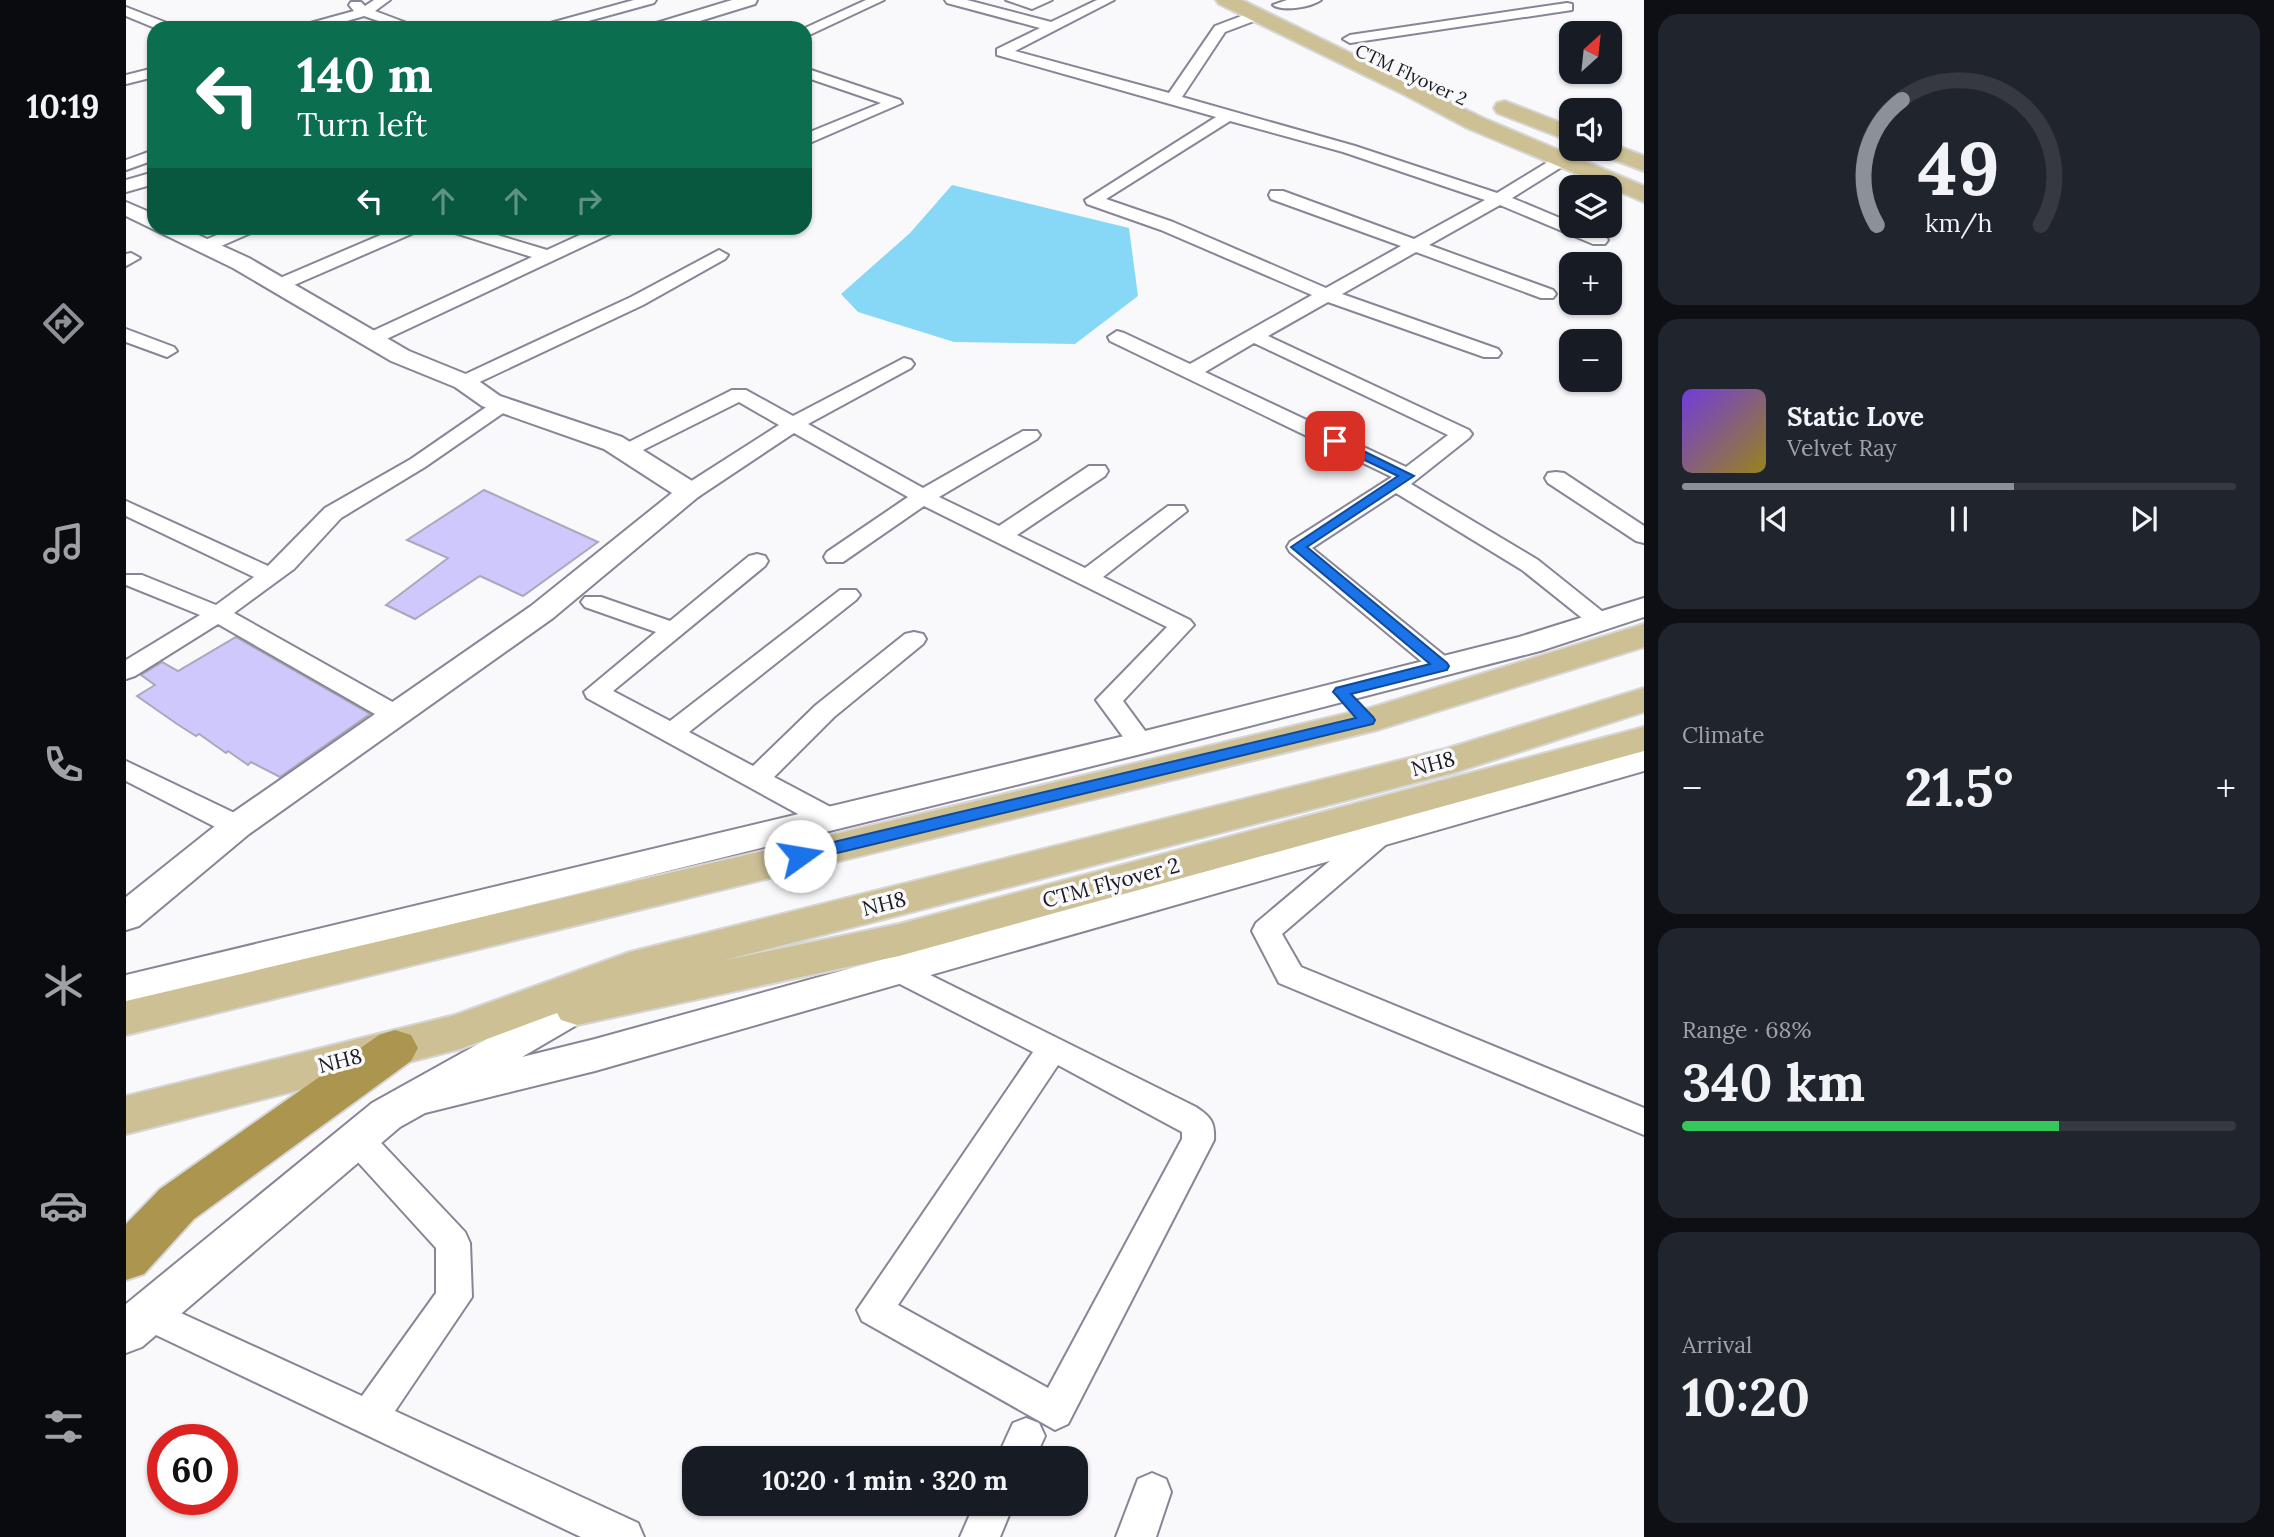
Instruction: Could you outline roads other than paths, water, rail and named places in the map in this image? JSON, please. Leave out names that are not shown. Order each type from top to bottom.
[{"type":"highway","points":[[126,1258],[177,1204],[395,1048]]},
{"type":"main road","points":[[1226,0],[1264,5],[1350,39],[1447,85]]},
{"type":"main road","points":[[1264,5],[1475,123],[1559,149]]},
{"type":"main road","name":"CTM Flyover 2","points":[[1264,5],[1559,148]]},
{"type":"main road","points":[[1413,90],[1644,184]]},
{"type":"main road","points":[[1484,100],[1559,130]]},
{"type":"main road","points":[[1622,156],[1642,164]]},
{"type":"main road","points":[[1622,159],[1642,164]]},
{"type":"main road","points":[[1583,161],[1644,195]]},
{"type":"main road","points":[[126,1018],[1354,706],[1644,635]]},
{"type":"main road","name":"NH8","points":[[126,1115],[460,1031],[630,968],[1453,760],[1644,700]]},
{"type":"main road","name":"CTM Flyover 2","points":[[460,1031],[913,936],[1644,739]]},
{"type":"street","points":[[126,11],[141,6],[129,2],[134,0]]},
{"type":"street","points":[[348,0],[364,12],[392,21]]},
{"type":"street","points":[[332,21],[364,12],[383,0]]},
{"type":"street","points":[[573,21],[649,0]]},
{"type":"street","points":[[686,21],[749,0]]},
{"type":"street","points":[[812,30],[877,0]]},
{"type":"street","points":[[952,0],[1053,27]]},
{"type":"street","points":[[1013,0],[1032,5],[1045,0]]},
{"type":"street","points":[[1107,0],[1002,52],[1349,149],[1499,199],[1599,240]]},
{"type":"street","points":[[1173,99],[1220,29],[1264,5],[1314,0]]},
{"type":"street","points":[[1350,39],[1567,7]]},
{"type":"street","points":[[126,11],[150,21]]},
{"type":"street","points":[[126,80],[147,74]]},
{"type":"street","points":[[812,74],[895,103],[812,137]]},
{"type":"street","points":[[1228,116],[1093,201],[1167,226],[1327,295],[1491,354]]},
{"type":"street","points":[[126,165],[147,158]]},
{"type":"street","points":[[1190,372],[1499,199],[1559,158]]},
{"type":"street","points":[[126,186],[147,180]]},
{"type":"street","points":[[1277,195],[1546,294]]},
{"type":"street","points":[[126,208],[147,218]]},
{"type":"street","points":[[182,235],[279,285],[400,356],[464,382],[491,401],[613,443],[690,492]]},
{"type":"street","points":[[206,246],[231,235]]},
{"type":"street","points":[[279,285],[394,235]]},
{"type":"street","points":[[480,235],[548,256]]},
{"type":"street","points":[[371,339],[593,235]]},
{"type":"street","points":[[464,382],[637,301],[719,256]]},
{"type":"street","points":[[126,335],[167,351]]},
{"type":"street","points":[[1253,336],[1462,434],[1402,480],[1298,547],[1442,666]]},
{"type":"street","points":[[1117,337],[1402,480],[1530,565],[1600,621]]},
{"type":"street","points":[[126,918],[237,826],[542,612],[690,492],[794,424],[904,364]]},
{"type":"street","points":[[626,452],[740,394],[923,497],[1182,625],[1109,700],[1140,743]]},
{"type":"street","points":[[126,671],[218,614],[271,576],[286,564],[333,513],[418,463],[502,405]]},
{"type":"street","points":[[835,557],[923,497],[1030,435]]},
{"type":"street","points":[[1001,535],[1097,471]]},
{"type":"street","points":[[1556,478],[1644,536]]},
{"type":"street","points":[[126,508],[271,576]]},
{"type":"street","points":[[1087,578],[1176,511]]},
{"type":"street","points":[[757,561],[596,692],[830,819]]},
{"type":"street","points":[[134,580],[218,614],[396,715]]},
{"type":"street","points":[[671,733],[848,595]]},
{"type":"street","points":[[593,602],[673,630]]},
{"type":"street","points":[[126,990],[1140,743],[1354,706],[1442,666],[1529,644],[1644,607]]},
{"type":"street","points":[[756,779],[825,711],[914,639]]},
{"type":"street","points":[[414,1100],[595,1055],[1644,760]]},
{"type":"street","points":[[126,770],[237,826]]},
{"type":"street","points":[[1379,835],[1266,931],[1290,975],[1644,1122]]},
{"type":"street","points":[[898,970],[1053,1048],[1199,1126],[1198,1140],[1055,1412],[875,1310],[1053,1048]]},
{"type":"street","points":[[573,1009],[386,1115],[137,1323],[369,1418],[598,1532]]},
{"type":"street","points":[[357,1139],[453,1243],[454,1297],[369,1418]]},
{"type":"street","points":[[1136,1537],[1152,1492]]},
{"type":"street","points":[[980,1537],[989,1516]]},
{"type":"water","points":[[952,185],[1129,228],[1138,296],[1075,344],[954,342],[858,312],[841,294],[910,233]]}]
